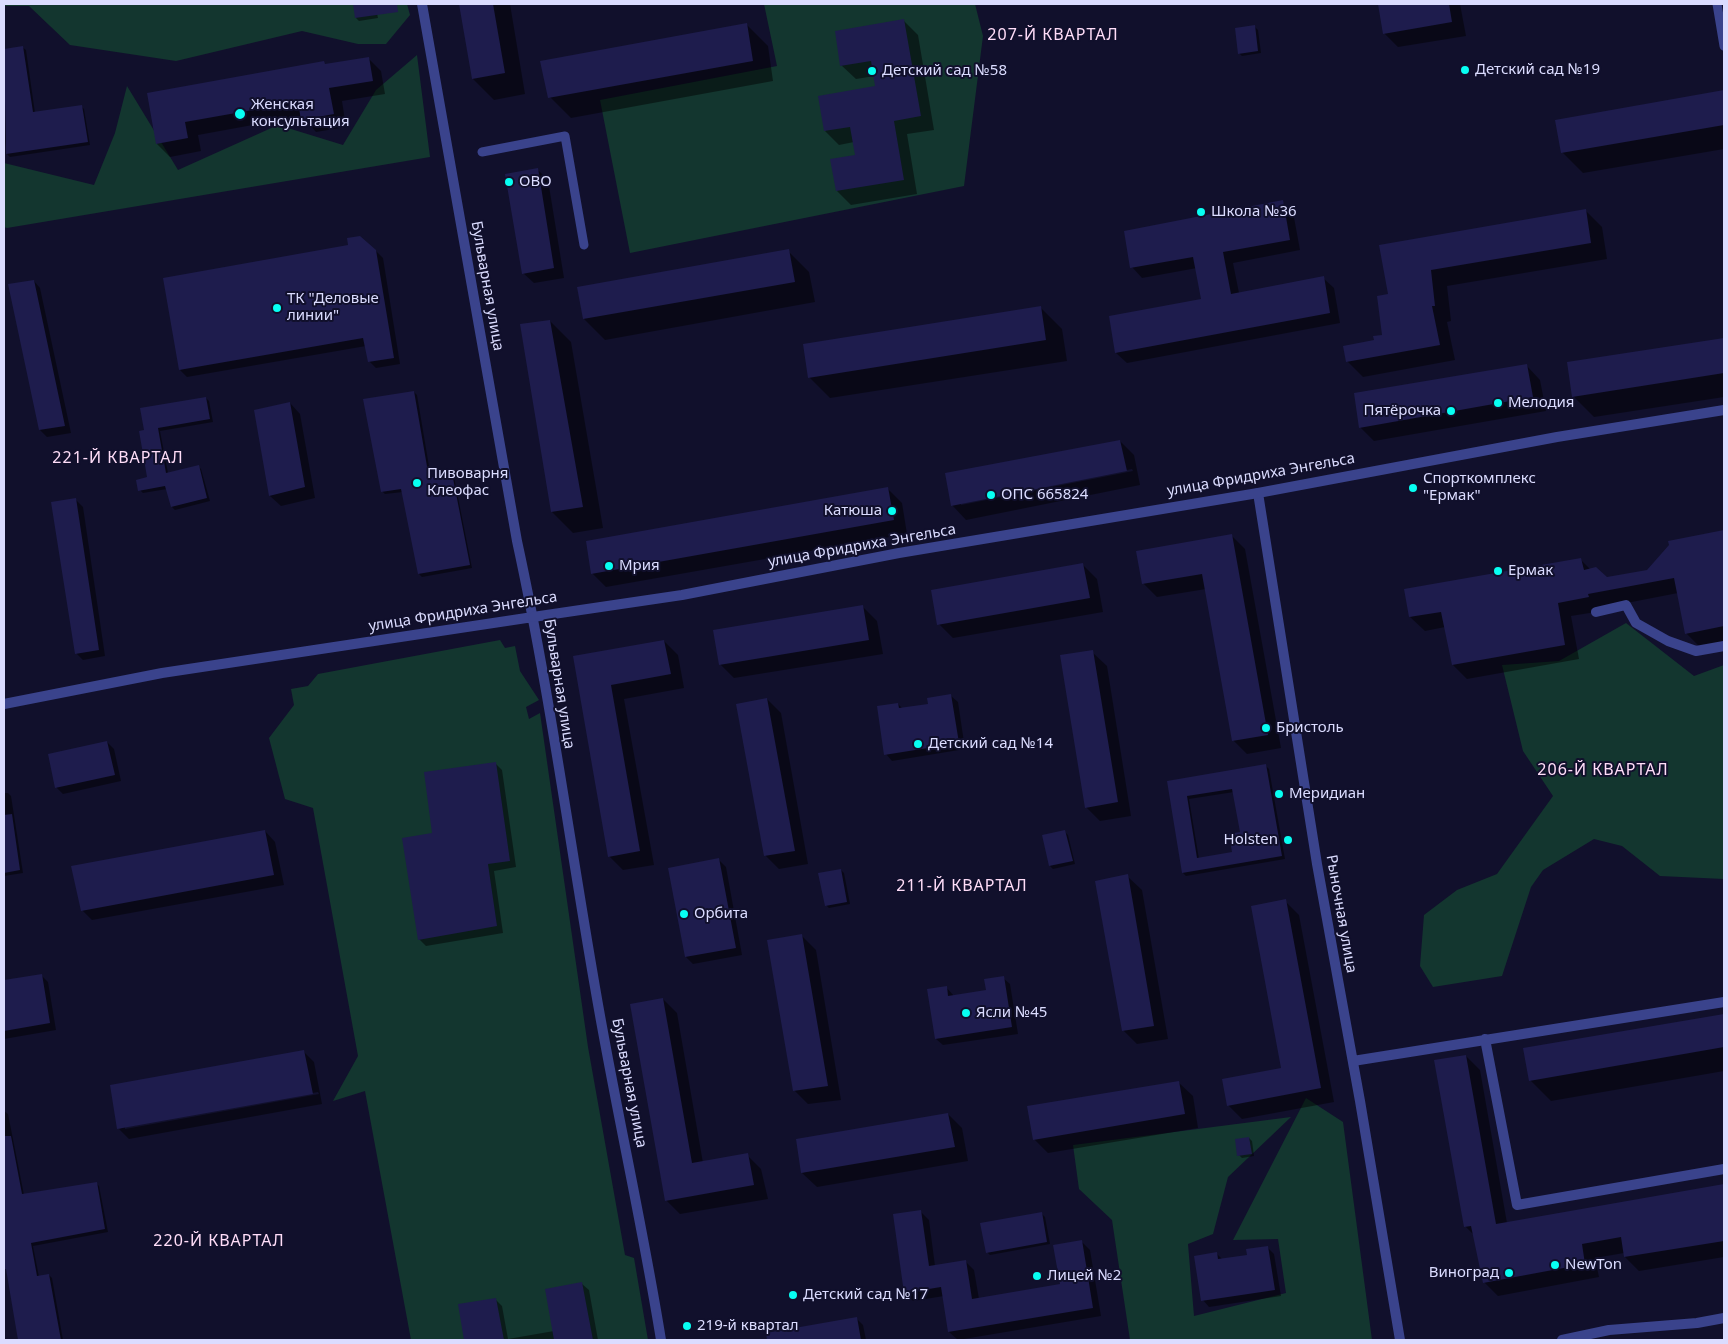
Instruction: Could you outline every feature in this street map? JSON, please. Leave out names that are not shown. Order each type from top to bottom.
[{"type":"street","name":"Бульварная улица","points":[[422,4],[517,541],[533,617],[595,991],[643,1231],[661,1340]]},
{"type":"street","name":"улица Фридриха Энгельса","points":[[4,704],[162,673],[682,595],[900,554],[1258,493],[1557,437],[1724,410]]},
{"type":"street","name":"Рыночная улица","points":[[1258,493],[1317,864],[1353,1061],[1400,1340]]},
{"type":"street","points":[[1596,612],[1626,605],[1636,623],[1668,641],[1696,650],[1724,646]]},
{"type":"street","points":[[1353,1061],[1724,1002]]},
{"type":"street","points":[[1485,1039],[1517,1205],[1724,1170]]},
{"type":"street","points":[[1562,1340],[1609,1330],[1697,1323],[1724,1318]]},
{"type":"lane","points":[[1717,4],[1724,46]]},
{"type":"lane","points":[[482,152],[565,136],[584,245]]},
{"type":"green space","points":[[4,4],[407,4],[410,15],[386,44],[358,44],[302,31],[176,61],[70,45],[29,6],[4,6]]},
{"type":"green space","points":[[764,4],[975,4],[983,36],[964,186],[630,253],[600,100],[777,66]]},
{"type":"green space","points":[[417,55],[430,157],[4,227],[4,163],[94,185],[115,133],[127,86],[178,170],[278,125],[343,145],[376,90]]},
{"type":"green space","points":[[1626,623],[1694,676],[1724,665],[1724,879],[1660,876],[1622,846],[1594,839],[1543,870],[1531,887],[1502,976],[1433,987],[1420,966],[1424,915],[1457,890],[1497,874],[1553,796],[1523,751],[1502,665],[1559,661]]},
{"type":"green space","points":[[500,640],[505,648],[515,646],[520,671],[539,700],[526,707],[529,719],[540,713],[588,1047],[625,1255],[634,1258],[648,1340],[411,1340],[365,1091],[333,1101],[358,1056],[313,808],[285,799],[269,738],[294,705],[291,689],[308,686],[318,674]]},
{"type":"green space","points":[[1306,1098],[1343,1122],[1372,1340],[1130,1340],[1112,1220],[1079,1189],[1073,1145],[1291,1117],[1228,1177],[1213,1234],[1188,1244],[1194,1316],[1286,1293],[1278,1239],[1233,1240]]},
{"type":"building","points":[[353,4],[397,4],[398,12],[355,18]]},
{"type":"building","points":[[459,4],[493,4],[505,73],[472,79]]},
{"type":"building","points":[[1378,4],[1449,4],[1452,22],[1383,34]]},
{"type":"building","points":[[904,19],[921,116],[894,121],[904,180],[836,191],[830,159],[855,155],[850,127],[824,131],[818,96],[875,86],[871,61],[840,66],[835,31]]},
{"type":"building","points":[[747,23],[753,61],[548,98],[540,61]]},
{"type":"building","points":[[1255,25],[1258,51],[1238,54],[1235,28]]},
{"type":"building","points":[[23,46],[33,112],[82,105],[88,142],[6,154],[4,49]]},
{"type":"building","points":[[369,57],[373,81],[329,88],[334,114],[301,120],[298,102],[185,122],[188,138],[156,144],[147,93],[324,61],[325,64]]},
{"type":"building","points":[[1724,90],[1724,125],[1561,153],[1555,120]]},
{"type":"building","points":[[538,168],[554,268],[522,274],[505,174]]},
{"type":"building","points":[[1283,200],[1290,240],[1223,252],[1231,294],[1324,276],[1330,313],[1115,353],[1109,316],[1201,299],[1193,257],[1130,268],[1124,231]]},
{"type":"building","points":[[1586,209],[1591,243],[1431,270],[1435,306],[1432,306],[1440,345],[1346,362],[1343,346],[1374,340],[1373,336],[1382,335],[1377,296],[1388,294],[1379,245]]},
{"type":"building","name":"ТК \"Деловые линии\"","points":[[360,236],[376,250],[394,358],[368,362],[363,338],[179,370],[163,278],[348,245],[347,238]]},
{"type":"building","points":[[789,249],[795,282],[583,319],[577,287]]},
{"type":"building","points":[[34,280],[65,426],[39,430],[8,284]]},
{"type":"building","points":[[1041,306],[1046,340],[808,378],[803,344]]},
{"type":"building","points":[[550,320],[583,507],[551,512],[520,324]]},
{"type":"building","points":[[1724,338],[1724,373],[1572,397],[1567,362]]},
{"type":"building","points":[[1527,364],[1533,397],[1359,428],[1354,393]]},
{"type":"building","name":"Пивоварня Клеофас","points":[[414,391],[429,478],[452,473],[470,565],[418,574],[401,489],[381,492],[363,399]]},
{"type":"building","points":[[206,397],[210,419],[158,428],[166,473],[199,465],[207,498],[171,507],[165,486],[138,491],[136,480],[147,477],[139,431],[144,430],[140,408]]},
{"type":"building","points":[[290,402],[305,487],[269,496],[254,410]]},
{"type":"building","points":[[1120,440],[1127,471],[951,506],[945,473]]},
{"type":"building","points":[[888,487],[894,520],[591,574],[586,541]]},
{"type":"building","points":[[76,498],[99,650],[75,654],[51,502]]},
{"type":"building","points":[[1724,530],[1724,626],[1685,634],[1674,578],[1588,594],[1589,597],[1558,603],[1565,645],[1452,665],[1441,612],[1409,617],[1404,589],[1581,558],[1584,570],[1596,567],[1607,577],[1647,570],[1669,545],[1668,541]]},
{"type":"building","points":[[1232,534],[1268,735],[1232,741],[1202,574],[1142,584],[1136,551]]},
{"type":"building","points":[[1083,563],[1090,598],[937,625],[931,590]]},
{"type":"building","points":[[863,605],[869,640],[719,665],[713,630]]},
{"type":"building","points":[[664,640],[671,674],[611,685],[640,851],[608,857],[573,656]]},
{"type":"building","points":[[1093,650],[1118,802],[1085,808],[1060,655]]},
{"type":"building","points":[[951,694],[959,743],[884,755],[877,706],[898,703],[899,708],[928,704],[927,698]]},
{"type":"building","points":[[767,698],[795,851],[764,856],[736,704]]},
{"type":"building","points":[[107,741],[115,775],[55,788],[48,754]]},
{"type":"building","points":[[496,762],[510,861],[488,864],[497,926],[418,940],[402,838],[432,833],[424,772]]},
{"type":"building","points":[[1266,764],[1282,856],[1182,873],[1167,781]],"holes":[[[1232,789],[1240,832],[1229,834],[1232,852],[1197,858],[1187,796]]]},
{"type":"building","points":[[12,814],[20,870],[4,873],[4,815]]},
{"type":"building","points":[[265,830],[274,875],[81,911],[71,866]]},
{"type":"building","points":[[1065,830],[1073,861],[1049,866],[1042,835]]},
{"type":"building","points":[[719,858],[736,948],[685,957],[668,868]]},
{"type":"building","points":[[841,869],[847,902],[825,906],[818,873]]},
{"type":"building","points":[[1128,874],[1154,1026],[1122,1031],[1095,881]]},
{"type":"building","points":[[1286,899],[1321,1088],[1227,1106],[1222,1079],[1281,1068],[1251,906]]},
{"type":"building","points":[[802,934],[828,1086],[793,1091],[767,940]]},
{"type":"building","points":[[42,974],[50,1023],[4,1031],[4,980]]},
{"type":"building","points":[[1004,976],[1012,1027],[935,1039],[927,989],[947,986],[948,996],[986,990],[984,979]]},
{"type":"building","points":[[663,998],[692,1163],[748,1153],[754,1185],[665,1201],[630,1004]]},
{"type":"building","points":[[1724,1014],[1724,1047],[1529,1081],[1523,1048]]},
{"type":"building","points":[[304,1050],[313,1094],[117,1129],[110,1085]]},
{"type":"building","points":[[1466,1055],[1496,1224],[1724,1184],[1724,1241],[1624,1257],[1621,1237],[1582,1244],[1585,1264],[1483,1283],[1471,1226],[1464,1227],[1434,1060]]},
{"type":"building","points":[[1179,1081],[1185,1114],[1033,1140],[1027,1106]]},
{"type":"building","points":[[948,1113],[955,1147],[801,1173],[796,1139]]},
{"type":"building","points":[[4,1136],[11,1136],[22,1194],[97,1182],[105,1229],[31,1243],[37,1276],[49,1274],[61,1340],[18,1340],[6,1269],[4,1269]]},
{"type":"building","points":[[1249,1137],[1252,1154],[1237,1156],[1235,1139]]},
{"type":"building","points":[[921,1210],[929,1266],[966,1260],[972,1299],[1060,1284],[1053,1245],[1082,1240],[1093,1308],[948,1332],[941,1287],[904,1293],[893,1214]]},
{"type":"building","points":[[1042,1212],[1047,1242],[986,1253],[980,1223]]},
{"type":"building","points":[[1268,1246],[1275,1290],[1201,1301],[1194,1256],[1217,1252],[1218,1259],[1247,1255],[1246,1249]]},
{"type":"building","points":[[582,1282],[593,1340],[554,1340],[545,1289]]},
{"type":"building","points":[[496,1298],[504,1340],[464,1340],[458,1304]]},
{"type":"building","points":[[857,1317],[861,1340],[767,1340],[766,1333]]},
{"type":"place","name":"Детский сад №19","points":[[1465,70]]},
{"type":"place","name":"Детский сад №58","points":[[872,71]]},
{"type":"place","name":"Женская консультация","points":[[240,114]]},
{"type":"place","name":"ОВО","points":[[509,182]]},
{"type":"place","name":"Школа №36","points":[[1201,212]]},
{"type":"place","name":"ТК \"Деловые линии\"","points":[[277,308]]},
{"type":"place","name":"Мелодия","points":[[1498,403]]},
{"type":"place","name":"Пятёрочка","points":[[1451,411]]},
{"type":"place","name":"Пивоварня Клеофас","points":[[417,483]]},
{"type":"place","name":"Спорткомплекс \"Ермак\"","points":[[1413,488]]},
{"type":"place","name":"ОПС 665824","points":[[991,495]]},
{"type":"place","name":"Катюша","points":[[892,511]]},
{"type":"place","name":"Мрия","points":[[609,566]]},
{"type":"place","name":"Ермак","points":[[1498,571]]},
{"type":"place","name":"Бристоль","points":[[1266,728]]},
{"type":"place","name":"Детский сад №14","points":[[918,744]]},
{"type":"place","name":"Меридиан","points":[[1279,794]]},
{"type":"place","name":"Holsten","points":[[1288,840]]},
{"type":"place","name":"Орбита","points":[[684,914]]},
{"type":"place","name":"Ясли №45","points":[[966,1013]]},
{"type":"place","name":"NewTon","points":[[1555,1265]]},
{"type":"place","name":"Виноград","points":[[1509,1273]]},
{"type":"place","name":"Лицей №2","points":[[1037,1276]]},
{"type":"place","name":"Детский сад №17","points":[[793,1295]]},
{"type":"place","name":"219-й квартал","points":[[687,1326]]},
{"type":"district","name":"207-Й КВАРТАЛ","points":[[1053,35]]},
{"type":"district","name":"221-Й КВАРТАЛ","points":[[118,458]]},
{"type":"district","name":"206-Й КВАРТАЛ","points":[[1603,770]]},
{"type":"district","name":"211-Й КВАРТАЛ","points":[[962,886]]},
{"type":"district","name":"220-Й КВАРТАЛ","points":[[219,1241]]}]
